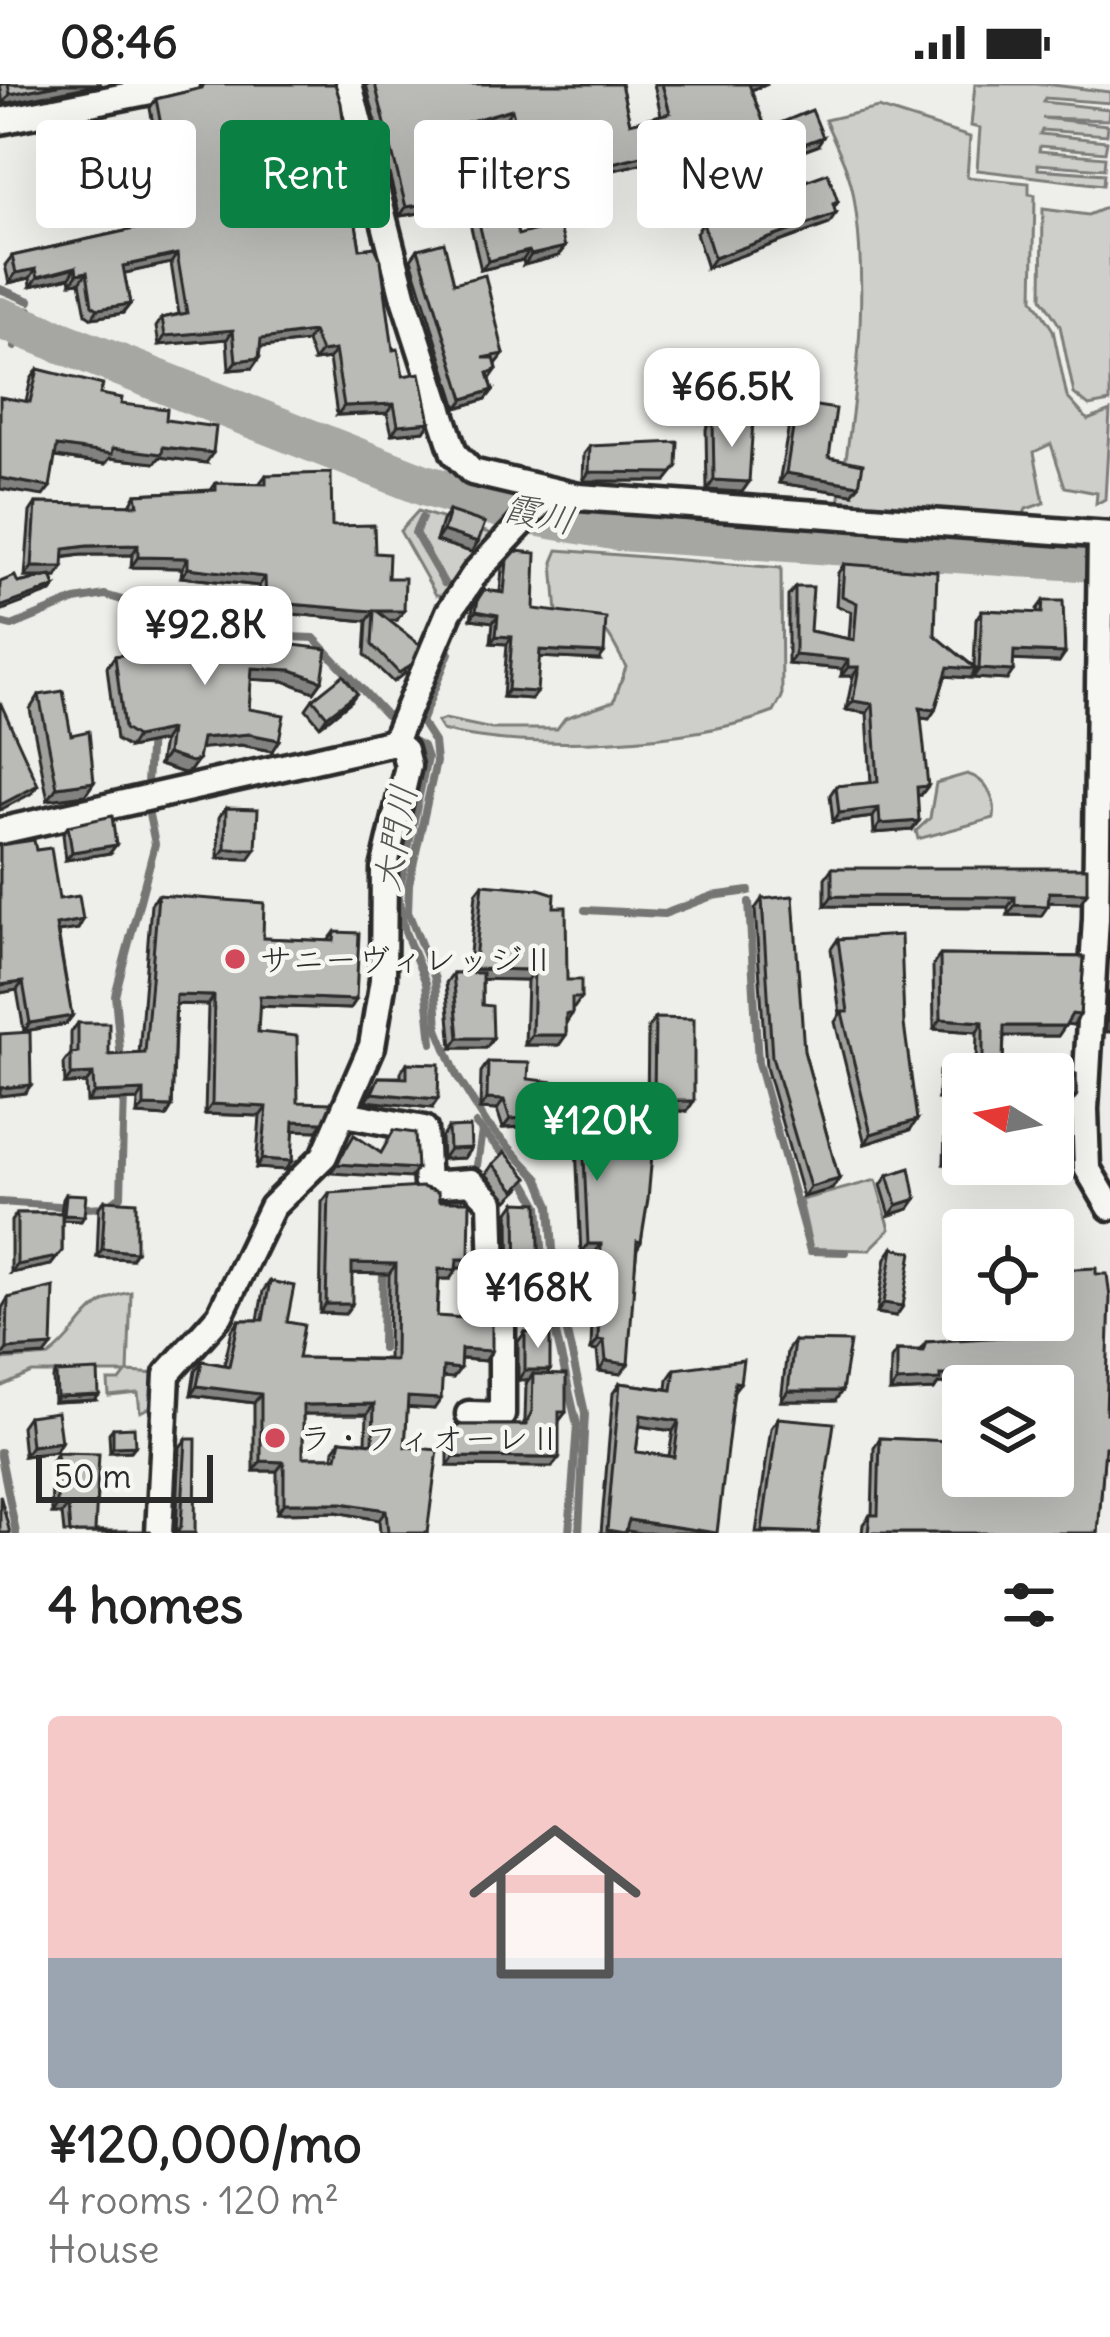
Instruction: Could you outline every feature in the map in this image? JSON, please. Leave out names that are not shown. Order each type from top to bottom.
[{"type":"street","points":[[0,121],[186,84]]},
{"type":"street","points":[[349,84],[404,298],[454,453],[472,472],[547,496],[1104,538],[1097,581],[1103,919],[1086,1057],[1099,1168],[1110,1207]]},
{"type":"street","points":[[159,1533],[166,1374],[220,1315],[272,1208],[324,1156],[378,1028],[384,869],[407,766],[399,729],[449,612],[476,572],[547,496]]},
{"type":"street","points":[[0,831],[146,801],[399,729]]},
{"type":"street","points":[[345,1114],[424,1129],[427,1185],[471,1183],[491,1202],[494,1306],[502,1324],[502,1415],[469,1414]]},
{"type":"shaded area","points":[[975,84],[1045,84],[1110,92],[1110,103],[1045,98],[1043,102],[1109,109],[1108,120],[1042,118],[1108,125],[1107,135],[1042,130],[1040,134],[1107,141],[1105,152],[1040,146],[1039,151],[1105,157],[1104,169],[1038,164],[1038,169],[1104,174],[1103,185],[977,170],[980,128],[971,126]]},
{"type":"shaded area","points":[[878,108],[970,137],[967,177],[1029,183],[1029,194],[1035,195],[1033,299],[1053,330],[1067,397],[1088,420],[1110,411],[1105,499],[1096,504],[1097,493],[1065,487],[1051,444],[1034,452],[1044,503],[1026,509],[1023,516],[839,503],[855,390],[861,274],[852,188],[825,120]]},
{"type":"shaded area","points":[[1110,206],[1110,402],[1089,406],[1074,394],[1060,326],[1042,298],[1043,209],[1088,215]]},
{"type":"shaded area","points":[[418,511],[496,535],[445,595],[436,595],[400,531]]},
{"type":"shaded area","points":[[558,550],[781,568],[782,697],[774,712],[700,731],[610,741],[519,741],[442,730],[437,722],[445,719],[492,729],[557,729],[565,718],[614,701],[626,667],[613,642],[595,624],[557,614],[553,562]]},
{"type":"shaded area","points":[[967,774],[989,791],[994,818],[918,839],[916,831],[930,818],[936,783]]},
{"type":"shaded area","points":[[876,1180],[890,1229],[869,1250],[812,1249],[801,1200]]},
{"type":"shaded area","points":[[131,1292],[128,1372],[158,1374],[155,1405],[140,1412],[138,1393],[109,1396],[108,1381],[120,1381],[126,1373],[32,1373],[0,1387],[0,1360],[49,1356],[103,1302]]},
{"type":"building","points":[[8,84],[62,84],[10,94]]},
{"type":"building","points":[[204,84],[335,84],[343,120],[220,120],[220,228],[357,228],[360,249],[375,247],[381,260],[393,350],[398,349],[403,376],[420,373],[430,422],[398,425],[394,404],[344,406],[335,350],[321,352],[313,332],[261,339],[259,358],[236,361],[233,330],[165,336],[162,318],[187,313],[177,254],[123,266],[130,304],[98,309],[92,305],[87,272],[77,274],[76,267],[38,277],[36,269],[16,273],[12,256],[138,228],[196,228],[196,120],[160,120],[156,99]]},
{"type":"building","points":[[375,84],[621,84],[630,123],[637,121],[637,157],[613,163],[613,120],[515,120],[512,109],[474,120],[414,120],[414,206],[406,207],[390,144],[390,120],[384,120]]},
{"type":"building","points":[[662,84],[749,84],[763,120],[642,120],[670,113]]},
{"type":"building","points":[[812,110],[823,137],[806,143],[806,120],[788,120]]},
{"type":"building","points":[[828,173],[838,202],[833,204],[836,214],[806,225],[806,181]]},
{"type":"building","points":[[480,228],[516,228],[518,235],[560,228],[565,247],[488,261]]},
{"type":"building","points":[[705,228],[797,228],[714,258]]},
{"type":"building","points":[[444,242],[454,283],[485,275],[504,354],[483,358],[494,358],[497,369],[488,373],[493,390],[464,399],[418,249]]},
{"type":"building","points":[[38,369],[103,385],[100,394],[122,398],[121,404],[167,409],[166,420],[216,427],[213,453],[163,447],[162,454],[113,448],[112,454],[57,446],[50,487],[0,478],[0,397],[30,402]]},
{"type":"building","points":[[797,403],[836,409],[829,457],[863,464],[859,485],[786,473]]},
{"type":"building","points":[[713,419],[753,421],[749,482],[714,480]]},
{"type":"building","points":[[678,442],[677,467],[672,473],[589,472],[590,446]]},
{"type":"building","points":[[331,473],[332,526],[374,525],[375,553],[389,554],[388,578],[405,578],[404,611],[377,611],[420,645],[412,664],[399,673],[372,645],[374,611],[266,602],[265,577],[188,568],[188,558],[138,557],[138,545],[64,549],[63,567],[32,567],[36,503],[138,505],[136,494],[216,490],[216,483],[266,484],[266,475]]},
{"type":"building","points":[[449,511],[485,523],[478,542],[443,531]]},
{"type":"building","points":[[516,551],[536,553],[534,609],[606,618],[604,653],[540,650],[537,692],[508,690],[512,637],[496,636],[498,615],[476,611],[484,590],[504,593],[507,561]]},
{"type":"building","points":[[844,564],[937,571],[935,635],[976,669],[948,667],[935,710],[920,708],[928,786],[917,787],[919,821],[880,824],[879,808],[839,813],[836,786],[878,782],[873,704],[853,701],[859,667],[848,667],[848,660],[795,655],[795,587],[813,587],[810,631],[854,640],[857,603],[842,596]]},
{"type":"building","points":[[15,576],[18,583],[51,576],[55,587],[0,607],[0,582]]},
{"type":"building","points":[[1043,601],[1063,601],[1065,653],[1014,651],[1013,671],[979,669],[982,610],[1042,613]]},
{"type":"building","points":[[179,623],[211,628],[210,635],[327,649],[322,681],[292,670],[252,668],[249,709],[284,715],[279,740],[249,734],[202,738],[198,760],[167,754],[170,730],[136,737],[124,729],[115,656],[175,648]]},
{"type":"building","points":[[343,675],[357,693],[327,716],[313,699]]},
{"type":"building","points":[[63,691],[71,735],[89,731],[94,782],[57,787],[39,695]]},
{"type":"building","points":[[0,702],[38,785],[0,805]]},
{"type":"building","points":[[226,808],[258,809],[256,849],[225,849]]},
{"type":"building","points":[[112,816],[116,845],[72,852],[68,826]]},
{"type":"building","points":[[34,840],[36,850],[51,848],[59,899],[79,896],[83,920],[56,925],[72,1016],[30,1023],[23,982],[0,985],[0,845]]},
{"type":"building","points":[[832,868],[1087,868],[1087,893],[1049,892],[1048,906],[1015,905],[1015,897],[832,896]]},
{"type":"building","points":[[483,884],[539,889],[555,894],[554,907],[566,907],[567,980],[581,980],[581,998],[572,998],[566,1035],[532,1035],[534,970],[474,969]]},
{"type":"building","points":[[158,895],[264,903],[263,938],[334,941],[335,932],[359,933],[356,1000],[260,996],[258,1032],[297,1036],[298,1102],[331,1103],[323,1122],[294,1121],[292,1161],[262,1159],[267,1107],[212,1104],[214,996],[176,995],[172,1107],[144,1106],[144,1091],[94,1093],[93,1074],[71,1075],[71,1054],[78,1053],[78,1023],[109,1023],[109,1055],[145,1053]]},
{"type":"building","points":[[793,896],[804,1051],[839,1179],[810,1187],[772,1057],[762,899]]},
{"type":"building","points":[[901,935],[904,1024],[917,1120],[871,1134],[842,1012],[848,1012],[838,939]]},
{"type":"building","points":[[940,955],[1084,957],[1080,1015],[1072,1014],[1065,1026],[1004,1026],[1003,1053],[983,1053],[983,1022],[941,1019]]},
{"type":"building","points":[[453,973],[482,973],[482,1005],[492,1006],[493,1038],[459,1038]]},
{"type":"building","points":[[655,1018],[694,1019],[694,1101],[654,1101]]},
{"type":"building","points":[[30,1032],[31,1085],[0,1088],[0,1034]]},
{"type":"building","points":[[488,1062],[529,1063],[528,1079],[582,1085],[581,1111],[656,1110],[648,1199],[641,1242],[637,1241],[628,1364],[606,1361],[604,1341],[598,1340],[601,1244],[588,1244],[583,1136],[572,1135],[572,1115],[510,1119],[504,1100],[487,1099]]},
{"type":"building","points":[[407,1063],[439,1064],[438,1099],[372,1093],[379,1077],[407,1078]]},
{"type":"building","points":[[470,1127],[471,1148],[449,1149],[448,1128]]},
{"type":"building","points":[[394,1130],[415,1133],[417,1169],[337,1164],[354,1135],[381,1153]]},
{"type":"building","points":[[505,1152],[528,1178],[515,1190],[493,1164]]},
{"type":"building","points":[[910,1168],[916,1199],[897,1205],[888,1175]]},
{"type":"building","points":[[422,1187],[438,1192],[439,1201],[470,1201],[469,1259],[457,1259],[456,1270],[439,1269],[437,1316],[492,1320],[492,1351],[461,1349],[460,1369],[443,1367],[441,1399],[408,1397],[405,1447],[438,1450],[427,1533],[388,1533],[386,1510],[342,1503],[284,1503],[284,1462],[261,1461],[261,1394],[197,1386],[202,1361],[229,1366],[239,1320],[263,1320],[270,1281],[294,1286],[287,1322],[304,1325],[298,1358],[395,1360],[396,1264],[352,1263],[352,1304],[326,1304],[329,1193]],"holes":[[[374,1404],[373,1443],[341,1440],[337,1457],[303,1457],[303,1405]]]},
{"type":"building","points":[[66,1194],[86,1195],[84,1216],[64,1215]]},
{"type":"building","points":[[105,1200],[136,1202],[136,1252],[102,1249]]},
{"type":"building","points":[[516,1202],[538,1203],[540,1291],[517,1290]]},
{"type":"building","points":[[17,1213],[62,1213],[62,1251],[57,1257],[17,1265]]},
{"type":"building","points":[[893,1248],[912,1252],[903,1306],[884,1303]]},
{"type":"building","points":[[1096,1268],[1096,1274],[1107,1274],[1110,1297],[1106,1413],[1110,1413],[1110,1447],[1105,1447],[1098,1533],[868,1533],[870,1515],[878,1515],[880,1438],[942,1441],[942,1497],[1074,1497],[1074,1365],[942,1365],[940,1380],[897,1382],[897,1350],[923,1351],[926,1342],[942,1341],[1074,1341],[1074,1269]]},
{"type":"building","points":[[54,1287],[52,1346],[7,1349],[8,1298]]},
{"type":"building","points":[[525,1332],[550,1332],[550,1370],[525,1370]]},
{"type":"building","points":[[794,1341],[850,1342],[842,1391],[788,1391]]},
{"type":"building","points":[[743,1360],[740,1383],[735,1382],[717,1533],[629,1520],[625,1533],[607,1530],[620,1383],[672,1390],[675,1369]],"holes":[[[641,1415],[679,1421],[674,1457],[636,1452]]]},
{"type":"building","points":[[98,1371],[99,1395],[57,1397],[56,1373]]},
{"type":"building","points":[[533,1374],[566,1375],[566,1412],[559,1412],[559,1458],[454,1457],[455,1425],[526,1425],[532,1411]]},
{"type":"building","points":[[57,1412],[61,1442],[31,1446],[28,1416]]},
{"type":"building","points":[[778,1418],[834,1423],[818,1533],[762,1531]]},
{"type":"building","points":[[134,1427],[135,1446],[113,1447],[113,1428]]},
{"type":"building","points":[[186,1439],[196,1439],[195,1533],[177,1533],[181,1526]]},
{"type":"building","points":[[57,1453],[99,1454],[95,1531],[151,1533],[70,1533],[68,1506],[57,1506]]},
{"type":"building","points":[[0,1495],[10,1533],[0,1533]]},
{"type":"waterway","points":[[0,289],[30,301]]},
{"type":"waterway","name":"霞川","points":[[15,347],[30,310]]},
{"type":"waterway","name":"霞川","points":[[0,318],[424,485],[518,512],[619,530],[1110,562]]},
{"type":"waterway","points":[[434,504],[444,491]]},
{"type":"waterway","points":[[422,518],[415,533],[444,583]]},
{"type":"waterway","name":"大門川","points":[[0,623],[12,626],[75,600],[105,595],[240,635],[314,638],[386,715],[421,722],[434,742],[436,762],[409,884],[408,912],[435,979],[438,1029],[457,1076],[486,1123],[539,1179],[550,1206],[555,1279],[585,1413],[579,1533]]},
{"type":"waterway","points":[[159,655],[163,610]]},
{"type":"waterway","points":[[421,722],[449,653]]},
{"type":"waterway","points":[[121,1061],[115,995],[155,844],[146,800],[150,735]]},
{"type":"waterway","points":[[410,739],[423,746],[427,758],[398,897],[405,932],[426,983],[432,1043]]},
{"type":"waterway","points":[[585,910],[664,914],[712,896],[749,891]]},
{"type":"waterway","points":[[749,902],[758,1063],[810,1251],[845,1252]]},
{"type":"waterway","points":[[85,1208],[105,1207],[121,1196],[124,1093]]},
{"type":"waterway","points":[[476,1124],[510,1161]]},
{"type":"waterway","points":[[476,1172],[482,1131]]},
{"type":"waterway","points":[[520,1173],[539,1206],[545,1286],[577,1425],[569,1533]]},
{"type":"waterway","points":[[0,1202],[59,1206]]},
{"type":"waterway","points":[[382,1348],[383,1266]]},
{"type":"waterway","points":[[0,1452],[16,1533]]},
{"type":"place","name":"サニーヴィレッジⅡ","points":[[235,959]]},
{"type":"place","name":"ラ・フィオーレⅡ","points":[[275,1438]]}]
